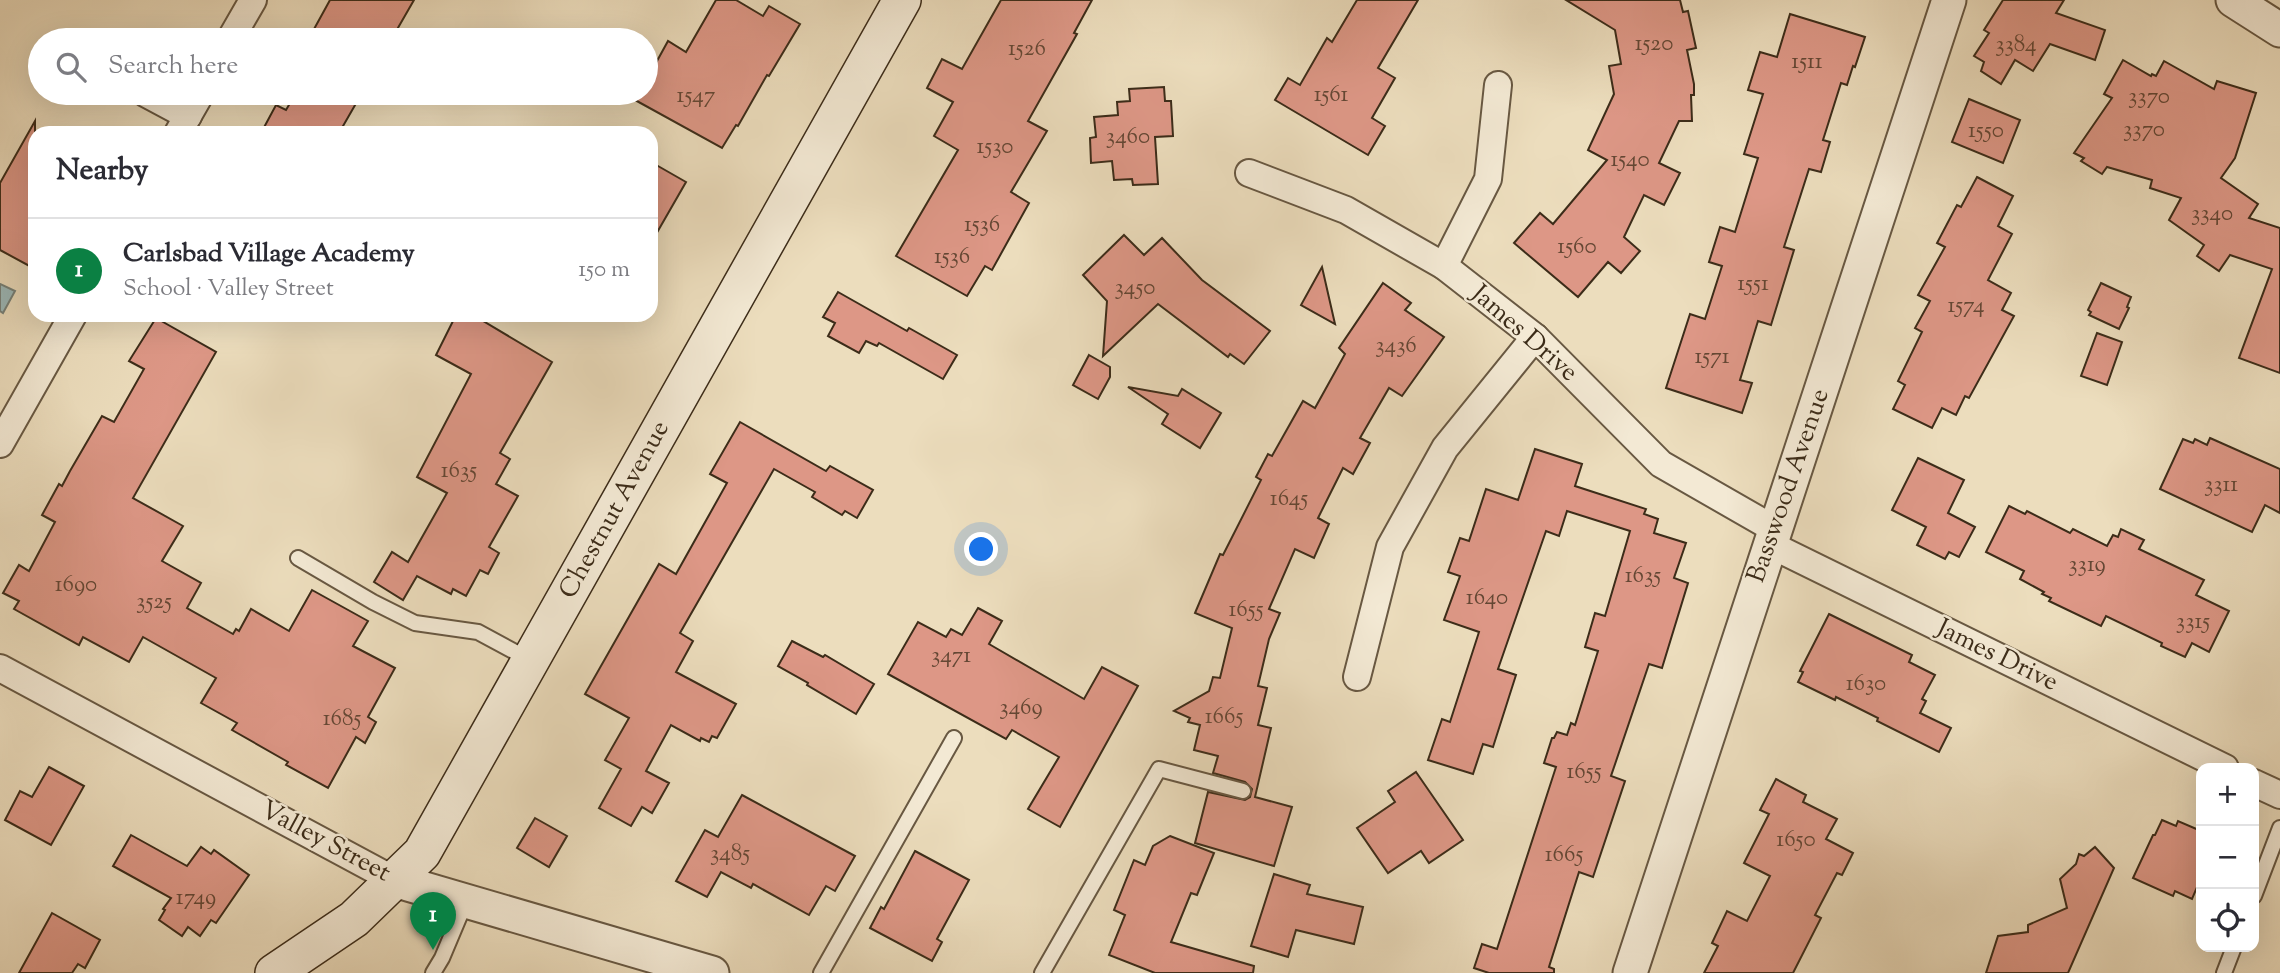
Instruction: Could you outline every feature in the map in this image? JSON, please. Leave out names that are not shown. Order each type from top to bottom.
[{"type":"main road","name":"Chestnut Avenue","points":[[274,973],[354,919],[422,853],[902,0]]},
{"type":"street","points":[[237,28],[253,0]]},
{"type":"street","name":"Basswood Avenue","points":[[1630,973],[1949,0]]},
{"type":"street","points":[[2233,0],[2280,30]]},
{"type":"street","points":[[1444,266],[1488,179],[1498,85]]},
{"type":"street","points":[[160,105],[183,124],[194,105]]},
{"type":"street","name":"James Drive","points":[[1249,173],[1346,210],[1444,266],[1535,337],[1661,464],[1773,537],[2215,763]]},
{"type":"street","points":[[0,444],[69,322]]},
{"type":"street","points":[[1357,677],[1390,547],[1445,448],[1535,337]]},
{"type":"street","name":"Valley Street","points":[[0,668],[394,880],[712,973]]},
{"type":"street","points":[[2259,785],[2280,795]]},
{"type":"lane","points":[[298,558],[415,623],[478,632],[530,660]]},
{"type":"lane","points":[[821,973],[954,738]]},
{"type":"lane","points":[[1042,973],[1159,769],[1244,791]]},
{"type":"lane","points":[[2257,889],[2280,828]]},
{"type":"lane","points":[[433,973],[466,901]]},
{"type":"lane","points":[[2224,973],[2232,952]]},
{"type":"water","points":[[0,284],[15,291],[3,313],[0,311]]},
{"type":"building","points":[[330,0],[414,0],[398,28],[315,28]]},
{"type":"building","points":[[716,0],[736,0],[763,16],[769,6],[800,24],[722,148],[644,105],[658,105],[658,59],[668,41],[686,52]]},
{"type":"building","points":[[1001,0],[1092,0],[1074,33],[1077,34],[1028,121],[1047,131],[1011,192],[1029,203],[992,270],[985,266],[967,296],[896,256],[958,150],[934,136],[953,102],[927,88],[942,59],[962,69]]},
{"type":"building","points":[[1357,0],[1418,0],[1378,68],[1395,78],[1372,118],[1385,126],[1368,155],[1275,100],[1288,78],[1300,85],[1327,38],[1332,42]]},
{"type":"building","points":[[1566,0],[1680,0],[1683,12],[1688,11],[1696,48],[1687,50],[1694,84],[1694,95],[1691,95],[1692,121],[1679,121],[1659,163],[1680,173],[1664,205],[1644,195],[1624,237],[1640,251],[1621,273],[1608,262],[1578,297],[1514,243],[1540,213],[1553,224],[1607,160],[1588,150],[1614,94],[1609,66],[1621,64],[1615,30]]},
{"type":"building","points":[[2003,0],[2064,0],[2056,13],[2105,30],[2095,60],[2050,44],[2033,71],[2015,60],[2001,84],[1981,71],[1984,62],[1974,56],[1989,33],[1984,30]]},
{"type":"building","points":[[1790,14],[1865,37],[1847,85],[1841,83],[1823,140],[1830,142],[1821,172],[1809,169],[1784,247],[1794,250],[1771,325],[1758,321],[1740,380],[1752,383],[1742,413],[1666,388],[1690,314],[1705,319],[1722,266],[1709,262],[1720,227],[1735,232],[1758,158],[1744,154],[1763,94],[1748,90],[1760,52],[1777,57]]},
{"type":"building","points":[[2123,60],[2151,76],[2156,76],[2164,61],[2214,89],[2217,81],[2256,93],[2235,158],[2221,178],[2258,204],[2249,218],[2280,228],[2280,373],[2239,358],[2272,269],[2230,255],[2219,271],[2197,256],[2204,245],[2169,220],[2181,198],[2150,188],[2152,180],[2107,167],[2102,174],[2081,161],[2084,158],[2074,153],[2112,98],[2104,94]]},
{"type":"building","points":[[1164,87],[1165,101],[1171,101],[1173,136],[1155,137],[1158,184],[1133,185],[1132,179],[1114,180],[1112,161],[1091,163],[1090,138],[1096,137],[1094,117],[1118,115],[1117,102],[1130,101],[1129,89]]},
{"type":"building","points":[[1969,99],[2020,120],[2003,163],[1952,142]]},
{"type":"building","points":[[276,105],[286,110],[289,105],[355,105],[343,126],[265,126]]},
{"type":"building","points":[[28,133],[28,265],[0,250],[0,183]]},
{"type":"building","points":[[658,166],[686,182],[658,231]]},
{"type":"building","points":[[1977,177],[2013,196],[1998,226],[2012,234],[1988,280],[2011,293],[2002,310],[2014,316],[1969,398],[1965,396],[1956,415],[1942,408],[1932,428],[1893,409],[1905,385],[1898,381],[1922,332],[1915,328],[1930,301],[1918,295],[1945,247],[1937,243],[1957,205],[1961,207]]},
{"type":"building","points":[[1124,235],[1144,255],[1162,238],[1202,280],[1270,331],[1244,364],[1230,354],[1228,357],[1158,304],[1103,356],[1107,301],[1083,275]]},
{"type":"building","points":[[1322,267],[1335,324],[1301,305]]},
{"type":"building","points":[[1383,283],[1411,303],[1405,310],[1444,337],[1402,396],[1389,388],[1360,438],[1370,443],[1353,474],[1343,468],[1318,518],[1329,524],[1314,558],[1295,549],[1269,609],[1280,613],[1269,639],[1258,686],[1267,688],[1258,725],[1271,728],[1255,797],[1292,807],[1274,866],[1195,843],[1208,792],[1245,800],[1250,797],[1252,789],[1245,782],[1213,773],[1218,756],[1194,750],[1200,725],[1188,722],[1190,718],[1174,711],[1209,691],[1213,677],[1220,678],[1232,628],[1195,613],[1220,554],[1223,555],[1261,480],[1256,477],[1268,454],[1272,456],[1303,401],[1315,408],[1345,354],[1339,348]]},
{"type":"building","points":[[2101,283],[2131,297],[2119,329],[2089,315],[2091,312],[2088,310]]},
{"type":"building","points":[[838,292],[907,331],[909,328],[957,355],[943,379],[879,343],[877,346],[866,341],[859,353],[828,336],[835,323],[823,317]]},
{"type":"building","points":[[153,322],[163,322],[216,352],[133,498],[183,526],[162,561],[201,583],[187,608],[233,634],[236,629],[239,631],[251,609],[289,631],[312,590],[368,621],[353,646],[395,668],[368,717],[376,722],[365,743],[356,737],[328,788],[232,730],[237,723],[201,703],[216,678],[143,637],[129,662],[83,637],[79,645],[14,609],[19,601],[3,593],[19,565],[29,571],[55,522],[42,515],[59,484],[62,486],[102,416],[114,422],[144,369],[129,361]]},
{"type":"building","points":[[452,322],[485,322],[552,362],[500,453],[510,459],[496,484],[518,496],[489,547],[499,553],[488,574],[480,570],[466,596],[453,589],[451,594],[417,576],[403,600],[374,582],[392,552],[408,562],[447,493],[417,477],[471,374],[436,355]]},
{"type":"building","points":[[2097,333],[2122,342],[2107,385],[2081,376]]},
{"type":"building","points":[[1089,355],[1110,367],[1110,377],[1098,399],[1073,385]]},
{"type":"building","points":[[1128,387],[1178,396],[1182,389],[1221,413],[1200,448],[1162,424],[1168,414]]},
{"type":"building","points":[[740,422],[826,471],[830,466],[873,490],[857,518],[845,511],[842,515],[812,497],[815,492],[774,469],[680,633],[693,641],[676,672],[736,704],[717,738],[712,736],[709,742],[701,738],[700,741],[671,725],[646,771],[669,783],[652,813],[642,807],[631,826],[599,808],[621,769],[605,760],[629,718],[585,694],[659,564],[676,574],[727,483],[710,474]]},
{"type":"building","points":[[2210,438],[2280,469],[2280,513],[2265,505],[2252,532],[2160,489],[2183,439],[2193,443],[2195,439],[2207,445]]},
{"type":"building","points":[[1535,449],[1582,464],[1575,486],[1646,509],[1644,514],[1658,519],[1654,533],[1686,543],[1674,578],[1688,583],[1662,668],[1649,664],[1611,776],[1625,781],[1593,877],[1579,872],[1549,967],[1554,969],[1554,973],[1489,973],[1474,968],[1482,944],[1497,949],[1556,767],[1544,763],[1552,738],[1557,732],[1567,735],[1571,723],[1575,725],[1598,651],[1585,647],[1595,613],[1605,616],[1630,531],[1567,511],[1559,536],[1546,531],[1498,669],[1516,675],[1493,747],[1483,744],[1473,774],[1428,760],[1442,719],[1450,722],[1479,632],[1444,620],[1460,576],[1448,572],[1460,538],[1469,541],[1486,489],[1518,500]]},
{"type":"building","points":[[1918,458],[1964,480],[1948,513],[1975,527],[1959,557],[1949,552],[1945,559],[1917,545],[1926,527],[1892,510]]},
{"type":"building","points":[[2009,506],[2025,514],[2027,511],[2070,533],[2073,529],[2107,546],[2113,535],[2118,537],[2121,529],[2144,540],[2139,549],[2204,580],[2196,595],[2229,611],[2209,652],[2192,643],[2185,657],[2106,616],[2101,626],[2049,601],[2051,598],[2042,594],[2044,592],[2020,579],[2024,571],[1986,552]]},
{"type":"building","points":[[978,608],[1002,621],[989,644],[1084,699],[1102,667],[1138,686],[1060,827],[1028,809],[1059,757],[1012,730],[1006,739],[888,674],[918,622],[946,637],[951,629],[962,635]]},
{"type":"building","points":[[1829,614],[1912,655],[1909,662],[1935,675],[1922,699],[1926,701],[1920,713],[1951,728],[1939,752],[1836,697],[1835,700],[1798,682],[1803,672],[1800,671]]},
{"type":"building","points":[[792,641],[823,657],[825,655],[874,684],[856,714],[778,666]]},
{"type":"building","points":[[49,767],[84,786],[51,845],[5,820],[20,791],[32,797]]},
{"type":"building","points":[[1416,772],[1463,840],[1429,863],[1421,851],[1388,873],[1357,828],[1395,802],[1388,791]]},
{"type":"building","points":[[1776,779],[1806,795],[1803,802],[1837,819],[1826,839],[1853,853],[1842,875],[1837,873],[1815,915],[1821,918],[1793,973],[1704,973],[1718,946],[1712,943],[1727,911],[1747,921],[1770,876],[1744,863],[1769,814],[1760,810]]},
{"type":"building","points":[[742,795],[855,856],[835,891],[826,886],[809,915],[753,884],[751,888],[721,872],[707,897],[676,881],[705,830],[718,837]]},
{"type":"building","points":[[535,818],[567,836],[549,867],[517,848]]},
{"type":"building","points":[[2162,820],[2176,826],[2178,821],[2196,829],[2196,890],[2192,899],[2175,891],[2173,896],[2133,878]]},
{"type":"building","points":[[131,835],[187,866],[201,847],[211,854],[214,850],[249,875],[216,923],[211,920],[200,936],[188,927],[182,936],[159,920],[171,898],[113,866]]},
{"type":"building","points":[[1170,836],[1214,853],[1197,895],[1191,893],[1171,942],[1254,966],[1253,973],[1155,973],[1109,955],[1125,915],[1114,910],[1134,860],[1145,865],[1153,846]]},
{"type":"building","points":[[2095,847],[2114,868],[2068,973],[1986,973],[1998,936],[2028,932],[2028,925],[2067,908],[2060,879],[2076,864],[2079,854],[2084,856]]},
{"type":"building","points":[[915,851],[969,880],[937,939],[942,942],[932,961],[870,928],[881,907],[884,909]]},
{"type":"building","points":[[1274,874],[1310,885],[1307,894],[1363,907],[1354,944],[1296,930],[1288,957],[1251,946]]},
{"type":"building","points":[[52,913],[100,940],[85,968],[78,964],[72,973],[19,973]]},
{"type":"place","name":"Carlsbad Village Academy","points":[[433,950]]}]
